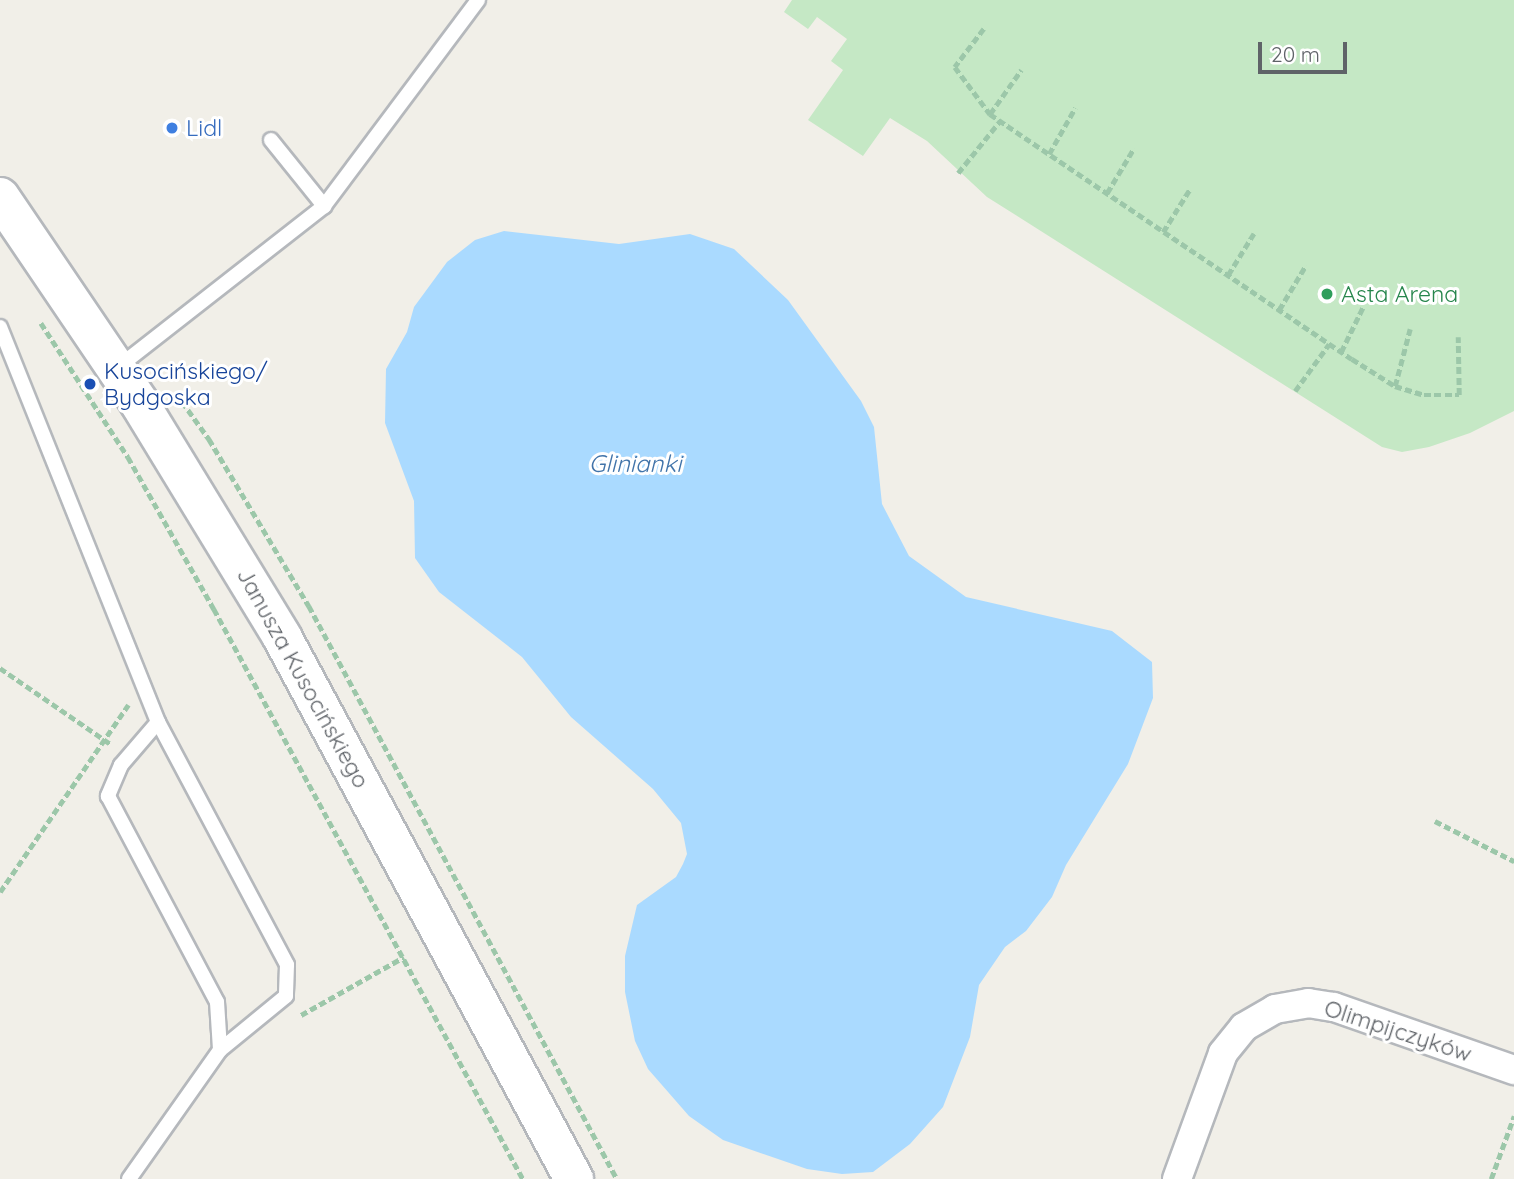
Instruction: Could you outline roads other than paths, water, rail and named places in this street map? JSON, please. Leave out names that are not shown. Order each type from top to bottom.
[{"type":"street","name":"Janusza Kusocińskiego","points":[[2,205],[116,368],[301,671],[574,1179]]},
{"type":"street","name":"Olimpijczyków","points":[[1177,1179],[1223,1053],[1244,1027],[1275,1009],[1308,1003],[1334,1007],[1514,1070]]},
{"type":"lane","points":[[116,368],[324,206],[478,0]]},
{"type":"lane","points":[[271,140],[324,206]]},
{"type":"lane","points":[[0,327],[158,722],[287,965],[286,996],[220,1050],[129,1179]]},
{"type":"lane","points":[[158,722],[129,756],[108,796],[217,1002],[220,1050]]},
{"type":"water","name":"Glinianki","points":[[504,231],[619,244],[690,234],[734,249],[788,300],[861,401],[874,427],[882,504],[909,556],[966,597],[1112,631],[1152,662],[1153,698],[1128,764],[1066,865],[1052,897],[1026,931],[1005,947],[979,985],[970,1037],[943,1107],[910,1144],[873,1172],[842,1174],[807,1169],[723,1140],[689,1116],[648,1069],[635,1041],[625,992],[625,956],[637,905],[676,877],[683,864],[687,854],[681,823],[653,789],[571,717],[522,657],[439,592],[415,558],[414,501],[385,423],[386,369],[407,332],[414,307],[447,262],[475,240]]},
{"type":"place","name":"Lidl","points":[[172,128]]},
{"type":"place","name":"Asta Arena","points":[[1327,294]]},
{"type":"place","name":"Kusocińskiego/ Bydgoska","points":[[90,384]]}]
